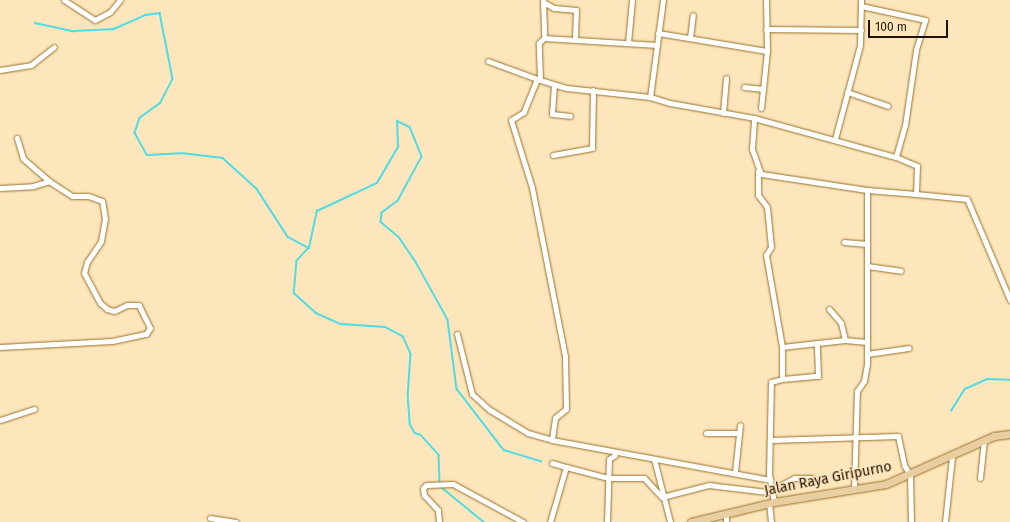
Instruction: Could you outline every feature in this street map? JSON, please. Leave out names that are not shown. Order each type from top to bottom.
[{"type":"main road","name":"Jalan Raya Giripurno","points":[[690,522],[772,503],[886,484],[910,475],[984,440],[1010,434]]},
{"type":"street","points":[[64,0],[92,19],[98,20],[110,12],[120,0]]},
{"type":"street","points":[[628,43],[632,0]]},
{"type":"street","points":[[650,97],[663,0]]},
{"type":"street","points":[[761,108],[767,51],[766,0]]},
{"type":"street","points":[[835,139],[861,30],[861,0]]},
{"type":"street","points":[[543,1],[554,8],[577,11],[575,38]]},
{"type":"street","points":[[543,1],[544,38]]},
{"type":"street","points":[[861,6],[925,20],[916,50],[906,120],[896,157]]},
{"type":"street","points":[[690,38],[694,15]]},
{"type":"street","points":[[766,30],[861,30]]},
{"type":"street","points":[[658,33],[767,51]]},
{"type":"street","points":[[552,440],[555,418],[566,409],[565,356],[532,188],[511,121],[524,112],[538,80],[539,43],[544,38],[575,38],[657,45]]},
{"type":"street","points":[[0,70],[34,64],[54,47]]},
{"type":"street","points":[[488,62],[554,85],[650,97],[723,113],[754,118],[835,139],[896,157],[917,167],[916,194]]},
{"type":"street","points":[[723,113],[726,78]]},
{"type":"street","points":[[554,85],[552,114],[570,116]]},
{"type":"street","points":[[744,86],[763,90]]},
{"type":"street","points":[[553,155],[592,148],[593,90]]},
{"type":"street","points":[[847,92],[888,106]]},
{"type":"street","points":[[754,118],[752,149],[758,171],[758,194],[767,207],[772,247],[766,255],[782,346],[782,379]]},
{"type":"street","points":[[0,347],[112,341],[146,334],[150,328],[139,305],[127,305],[114,311],[107,309],[100,303],[84,273],[87,262],[101,241],[105,219],[102,201],[88,196],[72,196],[49,181],[24,158],[17,138]]},
{"type":"street","points":[[758,171],[867,190],[968,200],[1008,285],[1010,300]]},
{"type":"street","points":[[0,188],[33,186],[49,181]]},
{"type":"street","points":[[854,490],[854,440],[857,391],[866,373],[867,354],[867,190]]},
{"type":"street","points":[[844,242],[867,244]]},
{"type":"street","points":[[867,266],[900,271]]},
{"type":"street","points":[[830,309],[841,323],[845,340]]},
{"type":"street","points":[[457,334],[472,394],[490,410],[528,433],[552,440],[621,455],[735,472],[770,480]]},
{"type":"street","points":[[782,346],[845,340],[867,342]]},
{"type":"street","points":[[771,522],[771,382],[782,379],[818,376],[817,343]]},
{"type":"street","points":[[867,354],[908,348]]},
{"type":"street","points":[[0,420],[34,409]]},
{"type":"street","points":[[735,472],[740,425]]},
{"type":"street","points":[[706,433],[739,433]]},
{"type":"street","points":[[770,440],[854,440],[897,436],[904,464],[910,475],[912,522]]},
{"type":"street","points":[[980,478],[984,440]]},
{"type":"street","points":[[607,522],[608,476],[611,455],[621,455]]},
{"type":"street","points":[[945,522],[952,456]]},
{"type":"street","points":[[654,459],[662,496],[670,522]]},
{"type":"street","points":[[552,463],[608,476],[644,478],[662,496]]},
{"type":"street","points":[[550,522],[566,467]]},
{"type":"street","points":[[662,496],[709,485],[770,489],[794,478],[812,478]]},
{"type":"street","points":[[439,522],[438,510],[424,495],[424,486],[442,483],[458,486],[523,522]]},
{"type":"street","points":[[726,513],[726,522]]},
{"type":"street","points":[[210,518],[236,522]]},
{"type":"waterway","points":[[35,23],[74,31],[114,29],[146,15],[160,13],[173,79],[161,103],[140,118],[135,133],[147,155],[181,153],[223,158],[257,189],[288,237],[309,248],[317,211],[377,183],[398,147],[397,121],[410,127],[422,157],[398,201],[382,213],[381,222],[399,237],[416,262],[448,320],[457,389],[504,450],[541,461]]},
{"type":"waterway","points":[[309,248],[297,261],[294,293],[316,313],[341,324],[385,327],[403,336],[411,354],[408,393],[410,424],[415,433],[421,435],[439,455],[440,486],[484,522]]},
{"type":"waterway","points":[[951,411],[965,389],[987,379],[1010,380]]}]
